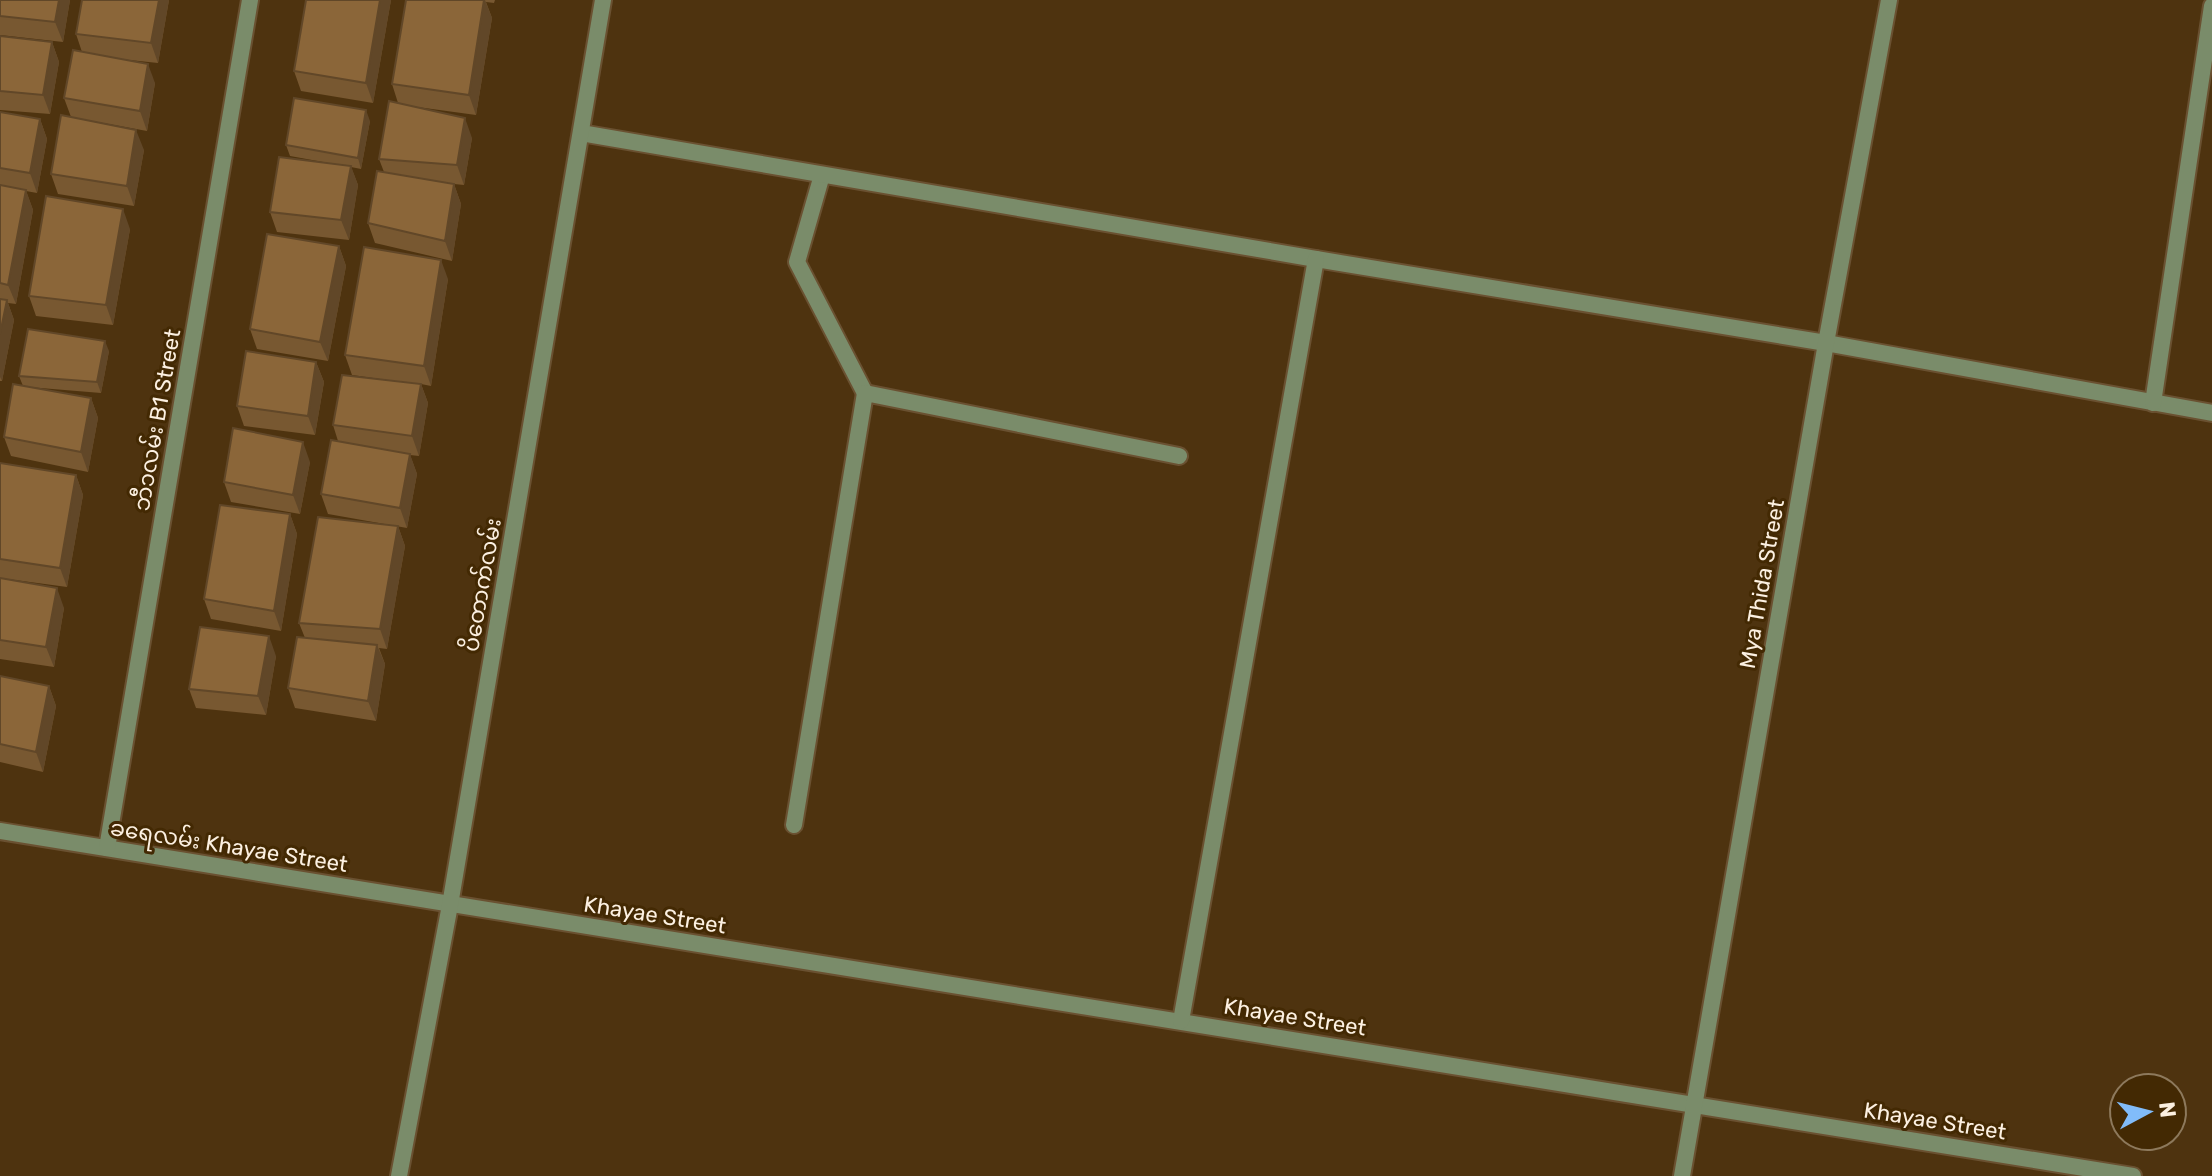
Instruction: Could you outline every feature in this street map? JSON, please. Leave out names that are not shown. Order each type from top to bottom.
[{"type":"street","name":"ဘီ၁လမ်း B1 Street","points":[[107,848],[250,0]]},
{"type":"street","name":"ပိတောက်လမ်း","points":[[399,1176],[450,905],[603,0]]},
{"type":"street","name":"Mya Thida Street","points":[[1682,1176],[1826,343],[1889,0]]},
{"type":"street","points":[[2153,403],[2212,6]]},
{"type":"street","points":[[581,133],[1826,343],[2212,413]]},
{"type":"street","points":[[794,825],[865,393],[797,262],[822,175]]},
{"type":"street","points":[[1181,1021],[1316,259]]},
{"type":"street","points":[[865,393],[1179,456]]},
{"type":"street","name":"ခရေလမ်း Khayae Street","points":[[0,831],[450,905]]},
{"type":"street","name":"Khayae Street","points":[[450,905],[2133,1176]]},
{"type":"building","points":[[0,0],[59,0],[55,22],[0,16]]},
{"type":"building","points":[[82,0],[159,0],[151,43],[76,34]]},
{"type":"building","points":[[306,0],[380,0],[366,83],[294,71]]},
{"type":"building","points":[[406,0],[484,0],[469,95],[392,84]]},
{"type":"building","points":[[0,36],[52,42],[43,95],[0,91]]},
{"type":"building","points":[[73,50],[148,64],[140,111],[64,98]]},
{"type":"building","points":[[294,98],[366,110],[358,158],[286,145]]},
{"type":"building","points":[[389,101],[465,118],[457,165],[379,159]]},
{"type":"building","points":[[0,112],[40,119],[30,173],[0,168]]},
{"type":"building","points":[[61,115],[136,130],[127,186],[51,174]]},
{"type":"building","points":[[279,157],[351,166],[341,220],[270,212]]},
{"type":"building","points":[[377,171],[454,184],[445,241],[368,223]]},
{"type":"building","points":[[0,185],[26,190],[8,285],[0,283]]},
{"type":"building","points":[[46,196],[123,209],[106,305],[29,296]]},
{"type":"building","points":[[267,234],[339,246],[320,342],[250,329]]},
{"type":"building","points":[[364,247],[441,260],[424,366],[345,355]]},
{"type":"building","points":[[0,299],[7,300],[0,334]]},
{"type":"building","points":[[28,329],[105,341],[97,382],[19,376]]},
{"type":"building","points":[[246,351],[316,362],[308,416],[237,406]]},
{"type":"building","points":[[342,375],[421,384],[412,436],[333,425]]},
{"type":"building","points":[[13,384],[91,398],[81,452],[4,437]]},
{"type":"building","points":[[233,428],[303,442],[293,495],[224,482]]},
{"type":"building","points":[[331,440],[410,454],[400,508],[321,494]]},
{"type":"building","points":[[0,463],[76,475],[60,568],[0,559]]},
{"type":"building","points":[[220,505],[290,514],[274,611],[204,599]]},
{"type":"building","points":[[318,517],[398,526],[380,629],[299,623]]},
{"type":"building","points":[[0,578],[57,588],[46,647],[0,640]]},
{"type":"building","points":[[200,627],[269,636],[258,696],[189,689]]},
{"type":"building","points":[[297,637],[377,645],[368,701],[288,688]]},
{"type":"building","points":[[0,676],[49,686],[36,752],[0,744]]}]
